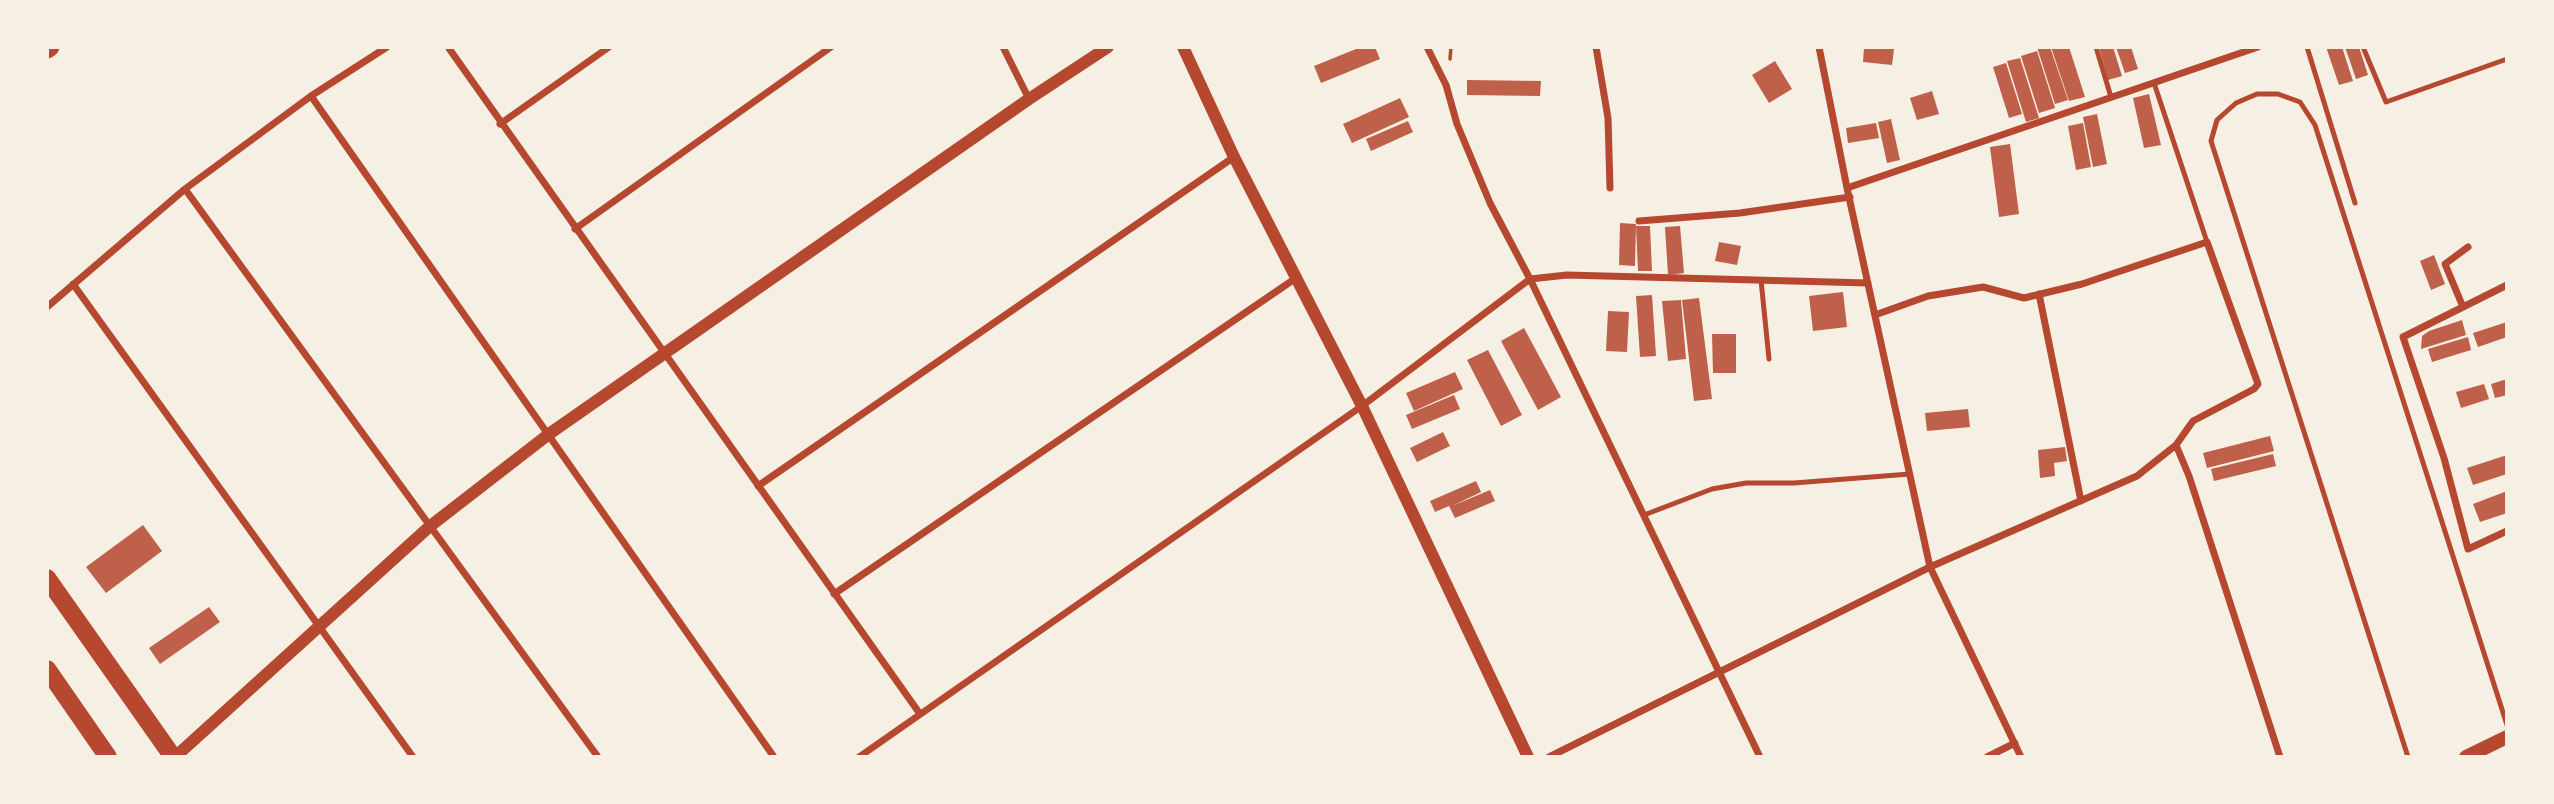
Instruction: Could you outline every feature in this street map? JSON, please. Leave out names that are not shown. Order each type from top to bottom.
[{"type":"main road","points":[[47,578],[174,757]]},
{"type":"main road","points":[[47,669],[108,757]]},
{"type":"main road","points":[[2466,757],[2507,737]]},
{"type":"street","points":[[47,307],[185,189],[311,96],[387,47]]},
{"type":"street","points":[[447,47],[920,714]]},
{"type":"street","points":[[500,124],[609,47]]},
{"type":"street","points":[[575,229],[831,47]]},
{"type":"street","points":[[1003,47],[1028,99]]},
{"type":"street","points":[[174,757],[429,527],[549,434],[1028,99],[1108,47]]},
{"type":"street","points":[[1183,47],[1234,157],[1362,406],[1528,757]]},
{"type":"street","points":[[1427,47],[1446,85],[1457,124],[1490,203],[1530,279],[1760,757]]},
{"type":"street","points":[[1596,47],[1608,118],[1610,188]]},
{"type":"street","points":[[1819,47],[1930,567],[2021,757]]},
{"type":"street","points":[[1639,221],[1740,213],[1849,193],[2111,97],[2258,47]]},
{"type":"street","points":[[311,96],[774,757]]},
{"type":"street","points":[[758,486],[1234,157]]},
{"type":"street","points":[[185,189],[598,757]]},
{"type":"street","points":[[1549,757],[1930,567],[2137,476],[2176,445],[2193,421],[2254,389],[2258,384],[2207,243],[2082,284],[2024,298],[1983,287],[1928,296],[1875,315]]},
{"type":"street","points":[[2463,307],[2445,264],[2468,247]]},
{"type":"street","points":[[859,757],[1362,406],[1530,279],[1567,275],[1868,283]]},
{"type":"street","points":[[834,594],[1296,278]]},
{"type":"street","points":[[73,284],[413,757]]},
{"type":"street","points":[[2507,285],[2403,337],[2444,458],[2468,549],[2507,531]]},
{"type":"street","points":[[2039,294],[2081,501]]},
{"type":"street","points":[[2176,445],[2189,476],[2280,757]]},
{"type":"street","points":[[1987,757],[2015,743]]},
{"type":"lane","points":[[2096,47],[2111,97]]},
{"type":"lane","points":[[2307,47],[2355,203]]},
{"type":"lane","points":[[2363,47],[2386,102],[2507,59]]},
{"type":"lane","points":[[2154,83],[2207,243]]},
{"type":"lane","points":[[2408,757],[2211,141],[2217,120],[2236,103],[2257,94],[2278,94],[2300,102],[2315,125],[2507,725]]},
{"type":"lane","points":[[1761,280],[1769,359]]},
{"type":"lane","points":[[1644,515],[1712,489],[1745,483],[1794,483],[1910,474]]},
{"type":"building","points":[[1361,47],[1375,47],[1380,59],[1321,83],[1314,66]]},
{"type":"building","points":[[1864,47],[1894,49],[1892,65],[1863,62]]},
{"type":"building","points":[[2037,47],[2050,47],[2068,100],[2055,104]]},
{"type":"building","points":[[2051,47],[2069,47],[2085,97],[2069,101]]},
{"type":"building","points":[[2099,47],[2113,47],[2122,76],[2108,80]]},
{"type":"building","points":[[2116,47],[2131,47],[2138,69],[2125,73]]},
{"type":"building","points":[[2326,47],[2342,47],[2353,81],[2339,85]]},
{"type":"building","points":[[2345,47],[2359,47],[2368,75],[2356,79]]},
{"type":"building","points":[[2037,51],[2055,108],[2039,113],[2021,56]]},
{"type":"building","points":[[2020,58],[2039,118],[2026,122],[2007,61]]},
{"type":"building","points":[[1775,61],[1792,89],[1769,103],[1752,75]]},
{"type":"building","points":[[2006,63],[2022,114],[2009,118],[1993,67]]},
{"type":"building","points":[[1467,80],[1541,81],[1540,96],[1467,95]]},
{"type":"building","points":[[1932,91],[1939,114],[1917,120],[1910,98]]},
{"type":"building","points":[[2149,94],[2161,145],[2144,148],[2133,98]]},
{"type":"building","points":[[1400,98],[1409,117],[1352,143],[1343,124]]},
{"type":"building","points":[[2097,114],[2107,164],[2093,167],[2083,117]]},
{"type":"building","points":[[1891,119],[1900,160],[1887,163],[1878,122]]},
{"type":"building","points":[[1408,121],[1413,132],[1371,151],[1366,139]]},
{"type":"building","points":[[1876,123],[1879,138],[1848,143],[1846,128]]},
{"type":"building","points":[[2083,123],[2091,167],[2076,170],[2068,126]]},
{"type":"building","points":[[2010,144],[2019,214],[1999,217],[1990,147]]},
{"type":"building","points":[[1620,223],[1636,224],[1635,266],[1619,265]]},
{"type":"building","points":[[1636,226],[1650,226],[1652,271],[1638,271]]},
{"type":"building","points":[[1680,226],[1684,273],[1668,275],[1665,227]]},
{"type":"building","points":[[1719,242],[1741,246],[1737,265],[1715,261]]},
{"type":"building","points":[[2434,255],[2445,284],[2431,290],[2420,261]]},
{"type":"building","points":[[1843,292],[1847,327],[1813,331],[1809,296]]},
{"type":"building","points":[[1652,295],[1656,356],[1640,357],[1636,296]]},
{"type":"building","points":[[1699,298],[1712,399],[1694,401],[1682,300]]},
{"type":"building","points":[[1681,300],[1686,359],[1668,361],[1662,301]]},
{"type":"building","points":[[1608,311],[1629,312],[1627,352],[1606,351]]},
{"type":"building","points":[[2462,320],[2466,335],[2421,349],[2422,336],[2429,331]]},
{"type":"building","points":[[2507,322],[2507,337],[2478,347],[2473,333]]},
{"type":"building","points":[[1524,328],[1561,397],[1538,410],[1501,341]]},
{"type":"building","points":[[1712,334],[1736,334],[1736,373],[1713,373]]},
{"type":"building","points":[[2468,337],[2471,350],[2432,362],[2428,349]]},
{"type":"building","points":[[1488,350],[1522,415],[1501,426],[1467,360]]},
{"type":"building","points":[[1455,372],[1463,389],[1414,411],[1406,393]]},
{"type":"building","points":[[2507,379],[2507,395],[2495,398],[2491,384]]},
{"type":"building","points":[[2484,384],[2489,399],[2461,408],[2456,392]]},
{"type":"building","points":[[1454,395],[1460,409],[1412,429],[1406,415]]},
{"type":"building","points":[[1968,409],[1970,427],[1927,431],[1925,413]]},
{"type":"building","points":[[1443,432],[1450,446],[1417,462],[1410,448]]},
{"type":"building","points":[[2270,436],[2274,451],[2207,468],[2203,453]]},
{"type":"building","points":[[2065,447],[2067,461],[2054,463],[2055,476],[2040,478],[2038,450]]},
{"type":"building","points":[[2273,454],[2276,466],[2214,481],[2211,469]]},
{"type":"building","points":[[2507,455],[2507,474],[2473,485],[2467,468]]},
{"type":"building","points":[[1476,481],[1481,492],[1452,506],[1490,490],[1495,501],[1455,518],[1449,506],[1435,512],[1430,501]]},
{"type":"building","points":[[2507,491],[2507,513],[2480,522],[2473,504]]},
{"type":"building","points":[[143,525],[162,551],[106,593],[86,567]]},
{"type":"building","points":[[209,607],[220,622],[160,664],[149,648]]}]
